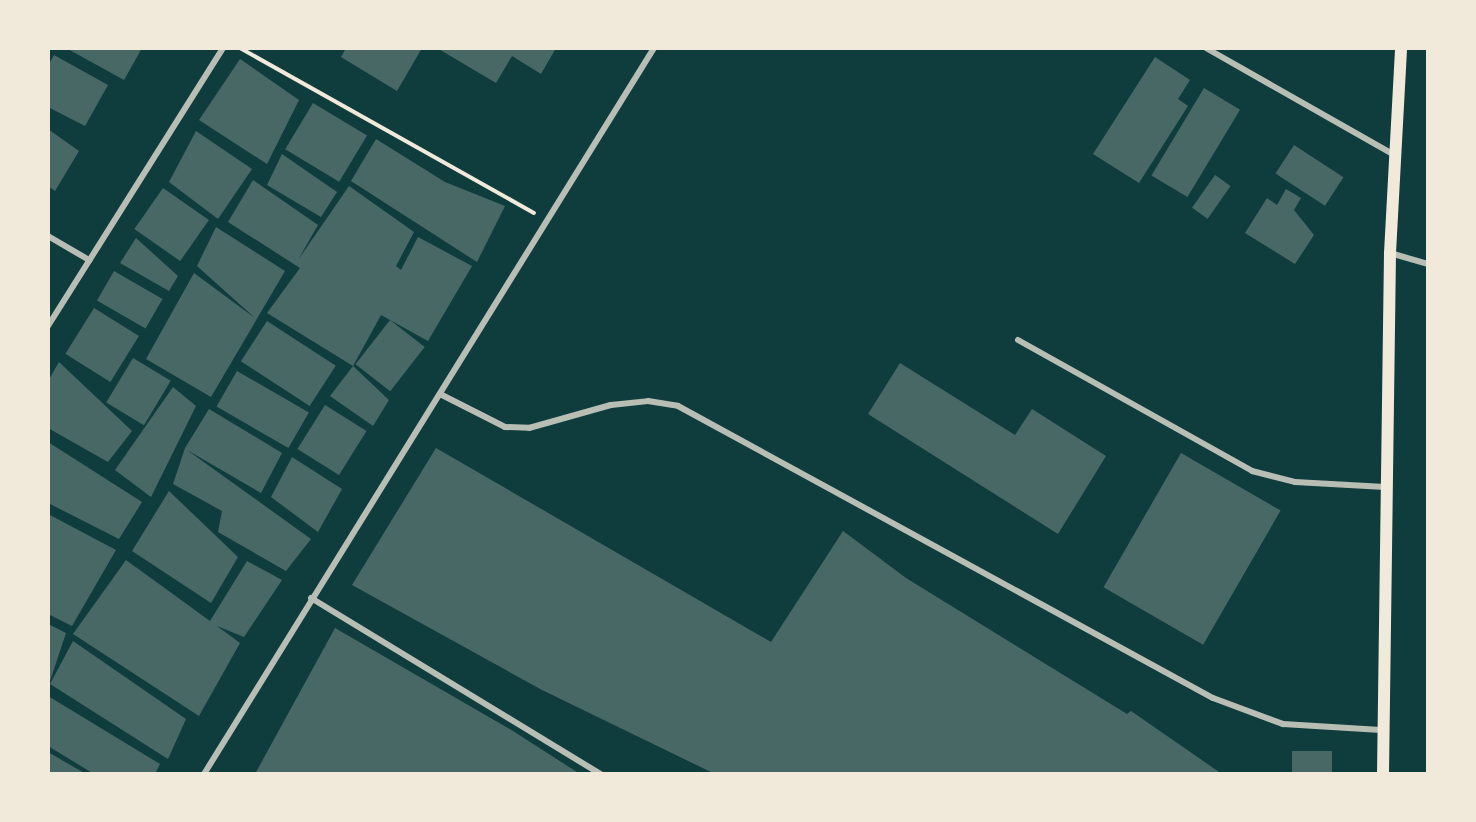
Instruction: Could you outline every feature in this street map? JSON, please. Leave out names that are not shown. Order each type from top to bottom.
[{"type":"main road","points":[[1383,774],[1381,730],[1390,253],[1401,48]]},
{"type":"street","points":[[48,326],[223,48]]},
{"type":"street","points":[[204,774],[654,48]]},
{"type":"street","points":[[1206,48],[1396,156]]},
{"type":"street","points":[[48,236],[89,260]]},
{"type":"street","points":[[1390,253],[1428,264]]},
{"type":"street","points":[[1018,340],[1252,471],[1295,482],[1385,487]]},
{"type":"street","points":[[440,394],[505,427],[529,428],[611,405],[648,401],[678,406],[1214,698],[1283,724],[1381,730]]},
{"type":"street","points":[[311,598],[601,774]]},
{"type":"path","points":[[240,48],[548,221]]},
{"type":"building","points":[[66,48],[142,48],[124,80]]},
{"type":"building","points":[[346,48],[422,48],[397,91],[341,57]]},
{"type":"building","points":[[437,48],[556,48],[541,74],[512,56],[496,83]]},
{"type":"building","points":[[54,55],[108,85],[85,126],[48,107],[48,66]]},
{"type":"building","points":[[1155,57],[1190,80],[1178,99],[1188,106],[1139,183],[1093,154]]},
{"type":"building","points":[[240,59],[299,100],[267,164],[199,120]]},
{"type":"building","points":[[1204,88],[1240,110],[1187,197],[1151,175]]},
{"type":"building","points":[[313,103],[367,135],[339,182],[285,149]]},
{"type":"building","points":[[48,129],[79,151],[55,191],[48,186]]},
{"type":"building","points":[[196,131],[252,169],[218,219],[169,182]]},
{"type":"building","points":[[376,139],[445,182],[505,206],[477,262],[351,181]]},
{"type":"building","points":[[1294,145],[1343,177],[1325,206],[1275,174]]},
{"type":"building","points":[[282,154],[337,192],[321,217],[267,185]]},
{"type":"building","points":[[1215,175],[1231,186],[1208,219],[1192,208]]},
{"type":"building","points":[[253,180],[318,225],[298,260],[349,186],[414,232],[396,266],[401,270],[418,237],[472,266],[428,341],[381,315],[353,366],[267,313],[300,268],[228,222]]},
{"type":"building","points":[[163,188],[209,220],[180,261],[134,229]]},
{"type":"building","points":[[1286,189],[1301,198],[1294,210],[1314,235],[1295,264],[1245,233],[1267,198],[1277,205]]},
{"type":"building","points":[[216,227],[285,271],[211,397],[146,359],[194,273],[255,318],[197,266]]},
{"type":"building","points":[[136,238],[178,276],[169,291],[120,263]]},
{"type":"building","points":[[114,271],[162,299],[145,328],[97,300]]},
{"type":"building","points":[[94,308],[139,336],[110,382],[65,354]]},
{"type":"building","points":[[390,320],[425,347],[390,391],[356,364]]},
{"type":"building","points":[[267,321],[336,366],[310,406],[241,361]]},
{"type":"building","points":[[133,358],[171,381],[144,425],[106,403]]},
{"type":"building","points":[[59,362],[132,431],[108,462],[48,428],[48,381]]},
{"type":"building","points":[[900,363],[1015,435],[1032,409],[1106,456],[1058,534],[868,414]]},
{"type":"building","points":[[353,366],[389,400],[373,426],[330,396]]},
{"type":"building","points":[[237,371],[309,412],[288,448],[216,407]]},
{"type":"building","points":[[173,387],[196,406],[151,497],[115,470]]},
{"type":"building","points":[[325,405],[367,431],[339,475],[297,449]]},
{"type":"building","points":[[209,409],[282,453],[261,493],[187,450],[311,539],[286,571],[218,532],[222,511],[173,484],[185,448]]},
{"type":"building","points":[[48,442],[142,502],[119,539],[48,503]]},
{"type":"building","points":[[436,448],[771,642],[843,531],[906,578],[1127,714],[1131,711],[1222,774],[715,774],[542,690],[352,585]]},
{"type":"building","points":[[1181,453],[1281,510],[1203,645],[1104,587]]},
{"type":"building","points":[[292,457],[342,489],[318,532],[271,497]]},
{"type":"building","points":[[169,491],[238,557],[211,603],[132,551]]},
{"type":"building","points":[[48,514],[116,550],[72,626],[48,614]]},
{"type":"building","points":[[126,560],[210,621],[247,561],[282,580],[244,637],[217,626],[240,643],[199,716],[73,634]]},
{"type":"building","points":[[48,624],[66,633],[48,687]]},
{"type":"building","points":[[335,628],[513,731],[580,774],[255,774]]},
{"type":"building","points":[[73,641],[186,719],[168,759],[50,684]]},
{"type":"building","points":[[48,696],[160,764],[155,774],[94,774],[48,746]]},
{"type":"building","points":[[1292,751],[1332,751],[1332,774],[1292,774]]},
{"type":"building","points":[[48,752],[86,774],[48,774]]}]
